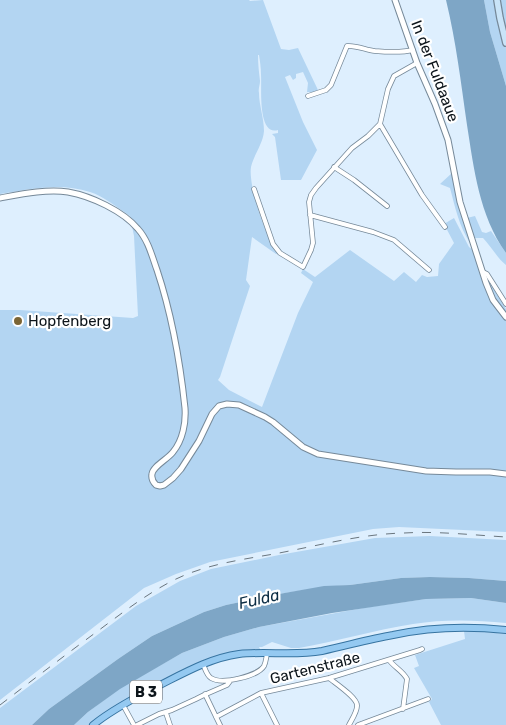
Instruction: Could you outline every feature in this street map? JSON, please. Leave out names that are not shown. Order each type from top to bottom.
[{"type":"main road","points":[[498,0],[506,43]]},
{"type":"main road","name":"B 3","points":[[93,725],[123,704],[179,675],[203,664],[231,656],[308,653],[397,634],[446,628],[506,630]]},
{"type":"street","name":"In der Fuldaaue","points":[[396,0],[417,64],[444,128],[451,152],[452,167],[460,202],[483,272],[493,300],[506,317]]},
{"type":"street","points":[[308,96],[326,90],[331,85],[347,46],[375,51],[407,52],[413,50]]},
{"type":"street","points":[[254,190],[272,244],[280,253],[303,267],[313,243],[309,202],[311,195],[352,148],[380,124],[388,89],[394,76],[417,64]]},
{"type":"street","points":[[380,124],[422,195],[445,227]]},
{"type":"street","points":[[334,167],[387,206]]},
{"type":"street","points":[[0,198],[56,191],[84,195],[123,216],[134,224],[144,237],[160,278],[171,314],[186,408],[185,421],[178,445],[152,473],[152,478],[156,485],[164,485],[173,478],[199,441],[212,414],[219,406],[231,404],[239,405],[265,417],[303,447],[318,454],[426,471],[506,474]]},
{"type":"street","points":[[310,215],[373,232],[394,240],[430,270]]},
{"type":"street","points":[[483,272],[487,274],[506,304]]},
{"type":"street","name":"Gartenstraße","points":[[216,717],[261,693],[329,678],[422,649]]},
{"type":"street","points":[[203,664],[209,677],[212,679],[237,680],[262,669],[267,654]]},
{"type":"street","points":[[390,660],[407,679],[403,709]]},
{"type":"street","points":[[329,678],[357,702],[357,707],[349,725]]},
{"type":"street","points":[[123,704],[135,725],[196,700],[227,685],[230,681]]},
{"type":"street","points":[[261,693],[277,725]]},
{"type":"street","points":[[205,694],[220,725]]},
{"type":"street","points":[[358,725],[428,699]]},
{"type":"street","points":[[166,712],[170,725]]},
{"type":"shaded area","points":[[0,0],[263,0],[281,49],[298,48],[318,90],[307,92],[308,83],[303,72],[296,74],[296,78],[293,80],[290,75],[285,77],[303,122],[317,150],[301,180],[281,180],[275,137],[272,134],[278,133],[278,130],[271,130],[264,118],[261,99],[261,67],[258,55],[259,98],[264,131],[252,162],[252,186],[268,236],[278,253],[276,254],[252,237],[246,280],[250,286],[218,380],[229,390],[262,407],[298,313],[313,282],[301,273],[303,269],[315,277],[350,250],[394,281],[404,272],[416,282],[422,275],[427,277],[438,276],[439,264],[454,243],[444,224],[454,218],[469,247],[473,250],[480,273],[489,282],[506,309],[506,532],[399,527],[373,529],[210,562],[144,588],[0,700],[0,310],[133,318],[138,316],[134,236],[130,216],[100,196],[68,187],[45,187],[0,194]]},
{"type":"shaded area","points":[[484,0],[506,0],[506,86],[490,32]]},
{"type":"shaded area","points":[[452,173],[473,243],[470,243],[463,230],[450,188],[440,184]]},
{"type":"shaded area","points":[[475,216],[482,232],[491,231],[506,253],[506,265],[483,238],[475,238],[467,218]]},
{"type":"shaded area","points":[[430,536],[506,540],[506,581],[469,578],[401,578],[324,587],[226,605],[204,612],[152,636],[49,709],[32,725],[0,725],[0,708],[136,606],[180,581],[211,569],[279,555],[375,538]]},
{"type":"shaded area","points":[[471,598],[506,603],[506,623],[459,620],[425,622],[299,648],[291,648],[272,642],[259,647],[261,651],[227,655],[100,716],[90,725],[74,725],[120,688],[182,653],[224,637],[259,627],[369,607],[426,599]]},
{"type":"shaded area","points":[[464,631],[506,634],[506,725],[441,725],[429,702],[432,699],[414,668],[419,666],[415,655],[465,639]]},
{"type":"water","points":[[446,0],[484,0],[490,32],[506,86],[506,253],[489,223],[479,191]]},
{"type":"water","name":"Fulda","points":[[430,577],[506,581],[506,603],[471,598],[426,599],[332,613],[259,627],[224,637],[182,653],[120,689],[88,712],[74,725],[32,725],[49,709],[152,636],[204,612],[226,605],[324,586]]},
{"type":"railway","points":[[0,705],[140,600],[172,581],[196,571],[235,561],[339,541],[388,534],[429,532],[506,537]]},
{"type":"place","name":"Hopfenberg","points":[[18,321]]}]
